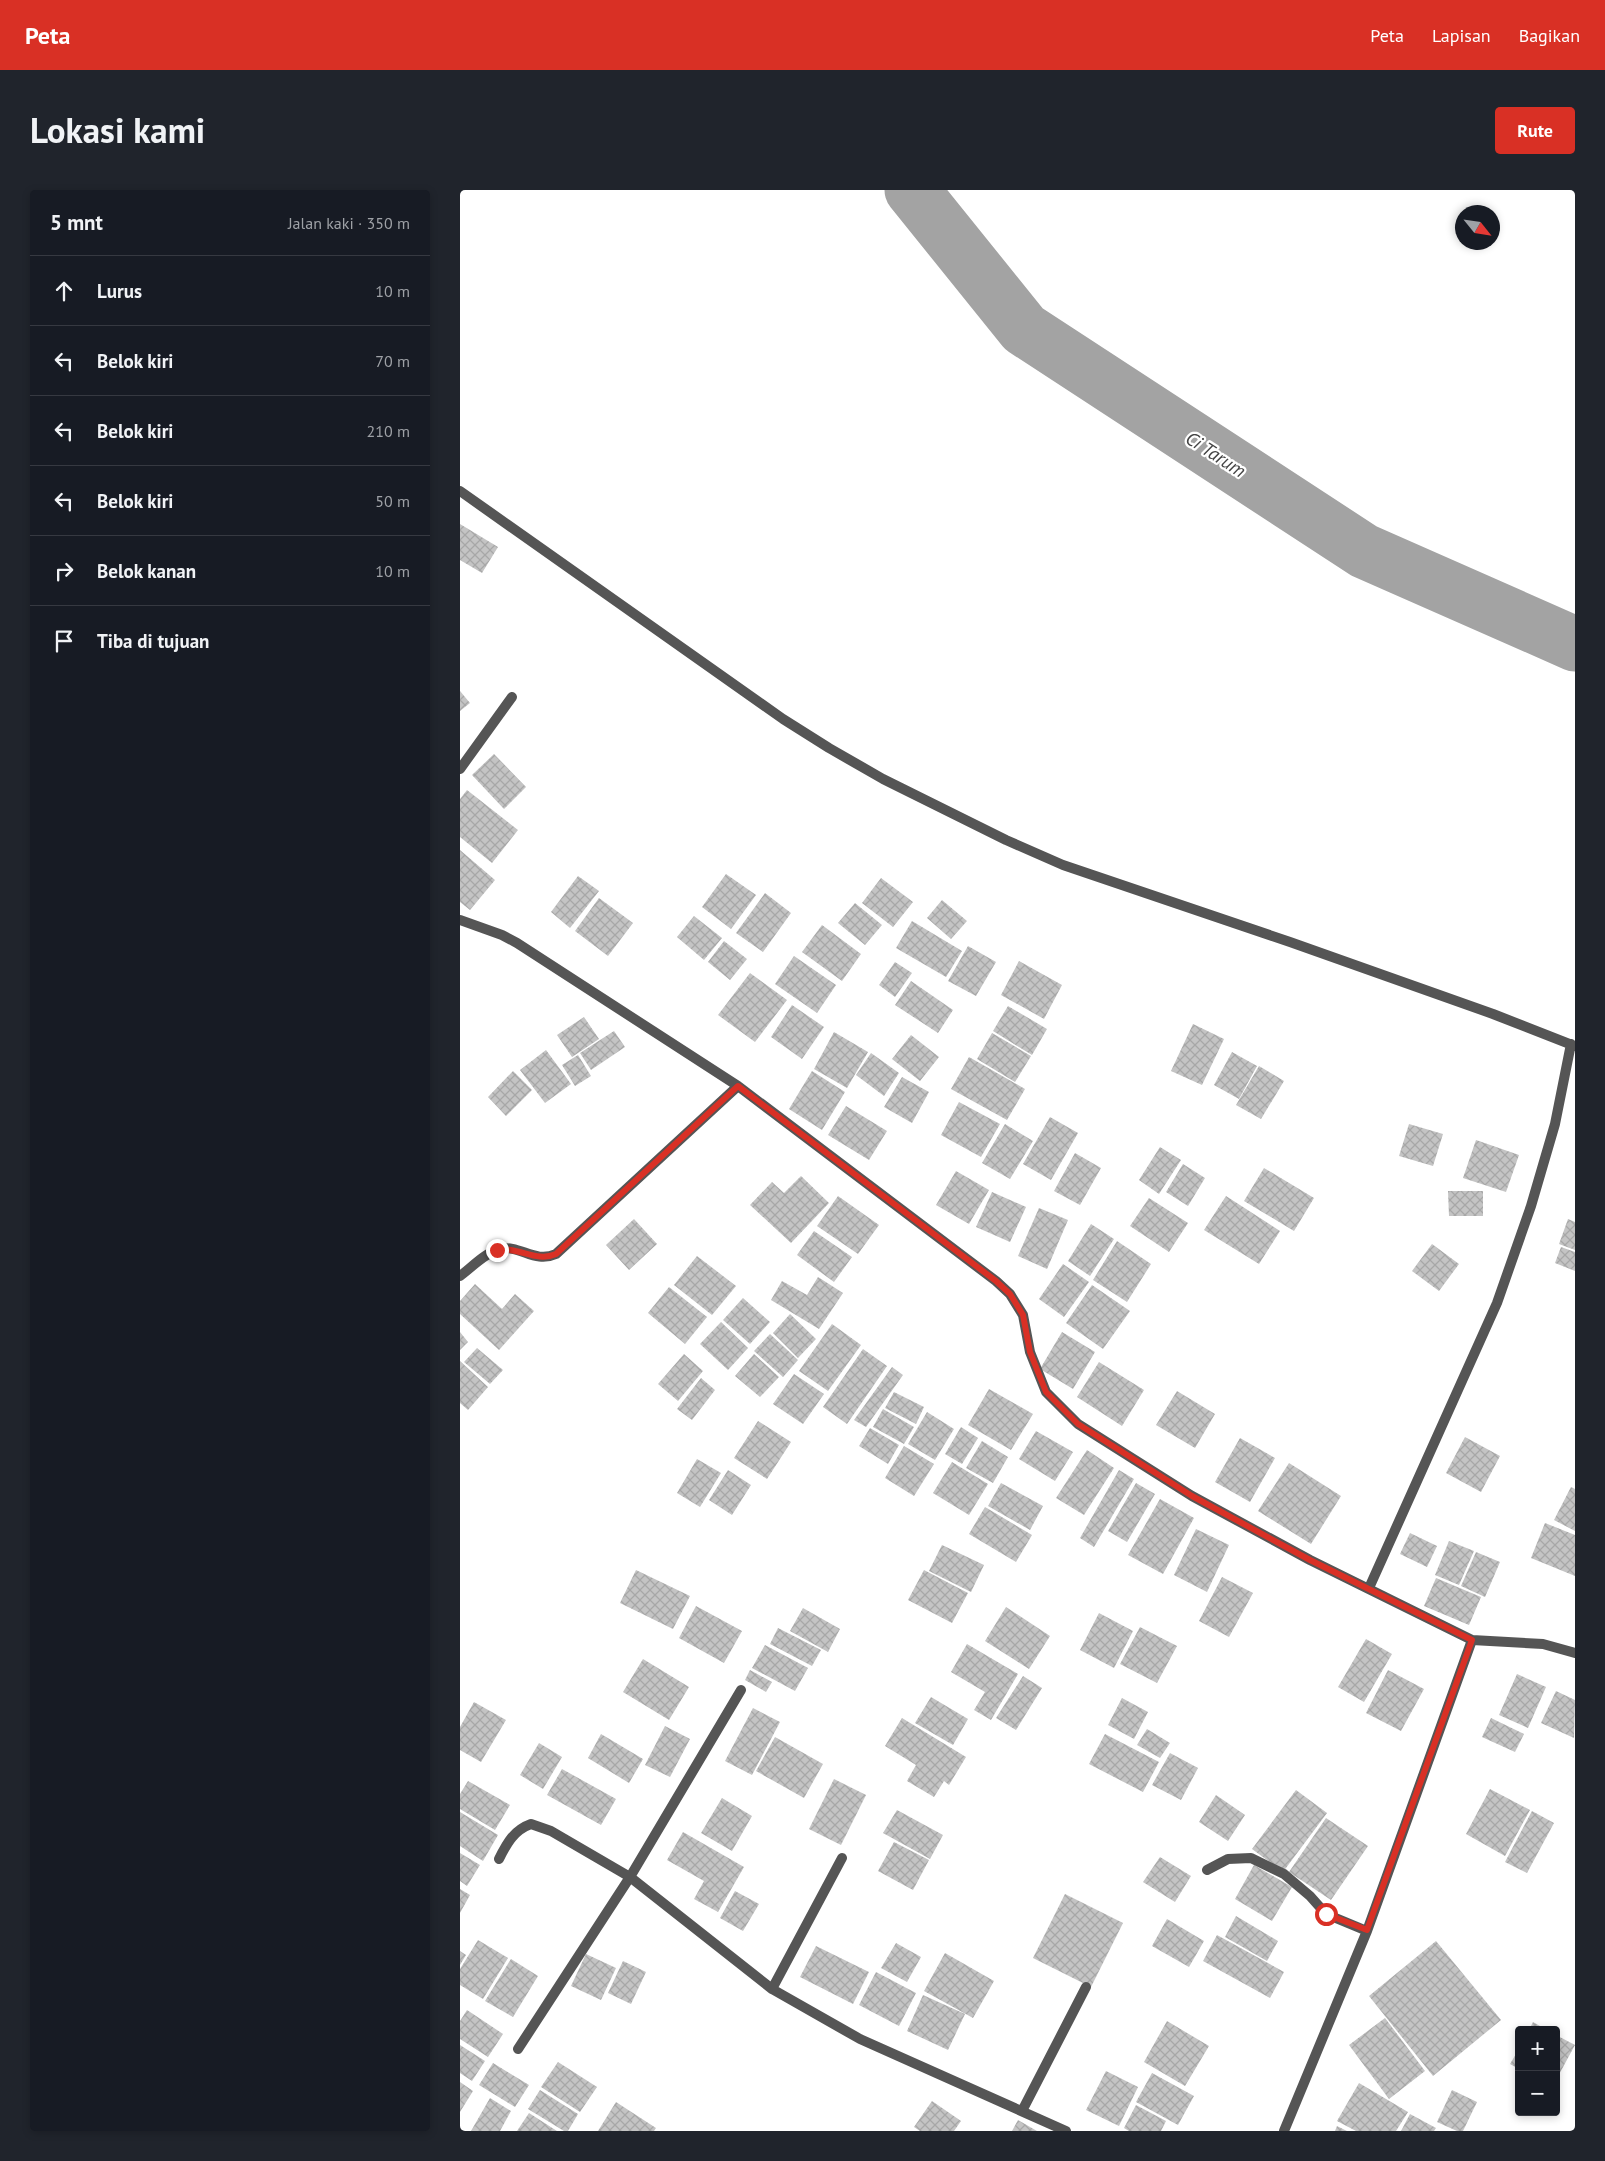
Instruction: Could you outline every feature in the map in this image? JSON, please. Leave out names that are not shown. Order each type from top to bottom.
[{"type":"street","points":[[460,491],[783,719],[829,748],[883,778],[1006,840],[1063,865],[1290,942],[1493,1014],[1573,1045],[1555,1124],[1531,1206],[1497,1303],[1369,1588]]},
{"type":"street","points":[[460,770],[512,697]]},
{"type":"street","points":[[460,920],[502,935],[517,943],[738,1086],[996,1281],[1010,1294],[1023,1315],[1030,1352],[1046,1392],[1078,1424],[1192,1496],[1310,1560],[1472,1640],[1543,1644],[1575,1652]]},
{"type":"street","points":[[460,1276],[497,1250],[515,1250],[539,1258],[556,1254],[738,1086]]},
{"type":"street","points":[[1284,2131],[1367,1930],[1472,1640]]},
{"type":"street","points":[[518,2048],[630,1877],[741,1690]]},
{"type":"street","points":[[499,1859],[510,1840],[521,1828],[532,1824],[551,1831],[630,1877],[772,1989],[860,2039],[1066,2131]]},
{"type":"street","points":[[772,1989],[842,1858]]},
{"type":"street","points":[[1207,1870],[1228,1860],[1251,1858],[1284,1874],[1310,1896],[1326,1914],[1367,1930]]},
{"type":"street","points":[[1022,2112],[1086,1987]]},
{"type":"building","points":[[460,524],[498,547],[482,573],[460,560]]},
{"type":"building","points":[[460,691],[470,703],[460,711]]},
{"type":"building","points":[[494,754],[526,787],[504,809],[472,775]]},
{"type":"building","points":[[467,790],[518,830],[492,863],[460,837],[460,799]]},
{"type":"building","points":[[460,850],[495,880],[470,910],[460,902]]},
{"type":"building","points":[[726,874],[756,895],[731,929],[702,907]]},
{"type":"building","points":[[578,876],[599,891],[570,928],[551,912]]},
{"type":"building","points":[[881,878],[913,902],[893,927],[862,903]]},
{"type":"building","points":[[765,893],[791,913],[763,952],[736,933]]},
{"type":"building","points":[[599,898],[633,923],[608,956],[575,931]]},
{"type":"building","points":[[942,900],[967,921],[951,939],[927,918]]},
{"type":"building","points":[[855,903],[882,925],[865,945],[838,923]]},
{"type":"building","points":[[694,916],[722,938],[704,960],[677,937]]},
{"type":"building","points":[[912,921],[962,951],[946,977],[896,948]]},
{"type":"building","points":[[822,925],[861,954],[842,981],[802,952]]},
{"type":"building","points":[[724,941],[747,959],[730,980],[708,962]]},
{"type":"building","points":[[968,946],[996,962],[976,996],[948,981]]},
{"type":"building","points":[[794,956],[836,985],[817,1013],[775,984]]},
{"type":"building","points":[[1019,961],[1062,985],[1044,1019],[1001,995]]},
{"type":"building","points":[[895,962],[912,973],[895,997],[879,985]]},
{"type":"building","points":[[750,973],[787,1000],[755,1042],[718,1015]]},
{"type":"building","points":[[911,981],[953,1010],[938,1033],[895,1005]]},
{"type":"building","points":[[792,1005],[824,1027],[802,1059],[771,1037]]},
{"type":"building","points":[[1008,1006],[1047,1029],[1032,1055],[993,1031]]},
{"type":"building","points":[[584,1017],[599,1039],[572,1057],[557,1035]]},
{"type":"building","points":[[1193,1024],[1224,1039],[1202,1085],[1171,1071]]},
{"type":"building","points":[[614,1031],[625,1047],[591,1070],[580,1053]]},
{"type":"building","points":[[834,1032],[868,1052],[847,1088],[814,1069]]},
{"type":"building","points":[[992,1033],[1031,1056],[1015,1082],[977,1059]]},
{"type":"building","points":[[911,1035],[939,1057],[920,1081],[892,1059]]},
{"type":"building","points":[[546,1050],[571,1084],[545,1103],[520,1070]]},
{"type":"building","points":[[1232,1052],[1257,1066],[1239,1099],[1214,1085]]},
{"type":"building","points":[[871,1053],[899,1073],[884,1096],[856,1075]]},
{"type":"building","points":[[578,1055],[591,1076],[575,1086],[562,1065]]},
{"type":"building","points":[[969,1057],[1025,1089],[1007,1120],[951,1089]]},
{"type":"building","points":[[1259,1066],[1284,1081],[1261,1119],[1236,1105]]},
{"type":"building","points":[[513,1071],[532,1090],[506,1116],[488,1097]]},
{"type":"building","points":[[812,1071],[845,1092],[822,1130],[789,1109]]},
{"type":"building","points":[[902,1077],[929,1092],[912,1123],[884,1107]]},
{"type":"building","points":[[959,1102],[1000,1124],[981,1157],[941,1135]]},
{"type":"building","points":[[846,1106],[887,1131],[869,1160],[828,1135]]},
{"type":"building","points":[[1050,1117],[1078,1133],[1051,1180],[1023,1164]]},
{"type":"building","points":[[1005,1124],[1033,1141],[1010,1179],[982,1163]]},
{"type":"building","points":[[1409,1124],[1443,1134],[1433,1166],[1399,1156]]},
{"type":"building","points":[[1476,1140],[1519,1155],[1506,1192],[1463,1178]]},
{"type":"building","points":[[1160,1147],[1181,1160],[1159,1194],[1139,1180]]},
{"type":"building","points":[[1075,1153],[1101,1168],[1080,1205],[1054,1191]]},
{"type":"building","points":[[1183,1164],[1205,1178],[1188,1206],[1166,1192]]},
{"type":"building","points":[[1264,1168],[1314,1198],[1294,1231],[1244,1201]]},
{"type":"building","points":[[956,1171],[989,1190],[969,1224],[936,1205]]},
{"type":"building","points":[[801,1176],[829,1203],[791,1243],[750,1205],[772,1182],[784,1193]]},
{"type":"building","points":[[1448,1191],[1483,1191],[1483,1216],[1449,1216]]},
{"type":"building","points":[[992,1192],[1026,1207],[1010,1242],[976,1227]]},
{"type":"building","points":[[838,1196],[879,1225],[858,1254],[817,1226]]},
{"type":"building","points":[[1226,1196],[1280,1231],[1259,1264],[1204,1230]]},
{"type":"building","points":[[1149,1198],[1188,1223],[1169,1252],[1130,1226]]},
{"type":"building","points":[[1039,1208],[1068,1220],[1047,1269],[1018,1256]]},
{"type":"building","points":[[634,1219],[657,1244],[629,1270],[606,1245]]},
{"type":"building","points":[[1568,1219],[1575,1222],[1575,1250],[1559,1244]]},
{"type":"building","points":[[1091,1224],[1114,1239],[1090,1276],[1068,1261]]},
{"type":"building","points":[[814,1231],[852,1257],[834,1282],[797,1255]]},
{"type":"building","points":[[1117,1241],[1151,1264],[1127,1302],[1093,1280]]},
{"type":"building","points":[[1432,1244],[1459,1264],[1439,1291],[1412,1271]]},
{"type":"building","points":[[1561,1247],[1575,1252],[1575,1271],[1555,1263]]},
{"type":"building","points":[[697,1256],[736,1286],[712,1315],[674,1285]]},
{"type":"building","points":[[1063,1264],[1089,1282],[1064,1317],[1039,1299]]},
{"type":"building","points":[[818,1277],[843,1293],[819,1329],[771,1300],[782,1281],[807,1295]]},
{"type":"building","points":[[475,1284],[502,1309],[515,1294],[534,1311],[499,1350],[460,1314],[460,1301]]},
{"type":"building","points":[[1092,1285],[1130,1311],[1103,1349],[1066,1323]]},
{"type":"building","points":[[669,1287],[707,1317],[685,1344],[648,1313]]},
{"type":"building","points":[[743,1298],[770,1322],[750,1344],[723,1320]]},
{"type":"building","points":[[790,1314],[816,1339],[798,1358],[773,1333]]},
{"type":"building","points":[[721,1322],[748,1348],[728,1370],[700,1344]]},
{"type":"building","points":[[832,1324],[861,1345],[828,1391],[799,1371]]},
{"type":"building","points":[[460,1332],[468,1342],[460,1350]]},
{"type":"building","points":[[1062,1332],[1095,1352],[1073,1389],[1040,1369]]},
{"type":"building","points":[[770,1334],[798,1360],[783,1377],[754,1351]]},
{"type":"building","points":[[477,1348],[503,1370],[490,1384],[464,1362]]},
{"type":"building","points":[[863,1349],[887,1366],[847,1424],[823,1407]]},
{"type":"building","points":[[684,1354],[703,1371],[678,1401],[658,1384]]},
{"type":"building","points":[[754,1354],[779,1377],[760,1397],[735,1376]]},
{"type":"building","points":[[460,1361],[488,1387],[468,1410],[460,1403]]},
{"type":"building","points":[[1099,1362],[1144,1390],[1122,1426],[1077,1397]]},
{"type":"building","points":[[892,1367],[903,1375],[866,1427],[854,1420]]},
{"type":"building","points":[[794,1374],[824,1394],[803,1424],[773,1404]]},
{"type":"building","points":[[701,1378],[715,1390],[692,1420],[677,1409]]},
{"type":"building","points":[[989,1389],[1033,1414],[1011,1450],[968,1425]]},
{"type":"building","points":[[1177,1391],[1215,1414],[1195,1448],[1156,1425]]},
{"type":"building","points":[[894,1392],[924,1407],[916,1424],[885,1408]]},
{"type":"building","points":[[883,1409],[914,1427],[904,1444],[873,1427]]},
{"type":"building","points":[[927,1412],[954,1429],[935,1460],[908,1444]]},
{"type":"building","points":[[758,1421],[791,1442],[767,1479],[734,1458]]},
{"type":"building","points":[[961,1427],[978,1438],[962,1464],[945,1454]]},
{"type":"building","points":[[870,1428],[899,1445],[888,1464],[859,1446]]},
{"type":"building","points":[[1036,1431],[1073,1452],[1055,1481],[1019,1459]]},
{"type":"building","points":[[1465,1437],[1500,1456],[1481,1492],[1446,1473]]},
{"type":"building","points":[[1240,1438],[1275,1458],[1250,1502],[1215,1482]]},
{"type":"building","points":[[982,1441],[1008,1457],[993,1483],[966,1468]]},
{"type":"building","points":[[904,1446],[934,1464],[914,1496],[885,1478]]},
{"type":"building","points":[[1087,1450],[1114,1468],[1084,1515],[1056,1498]]},
{"type":"building","points":[[697,1459],[721,1473],[700,1507],[677,1493]]},
{"type":"building","points":[[952,1462],[988,1484],[969,1515],[933,1493]]},
{"type":"building","points":[[1289,1463],[1341,1496],[1311,1544],[1258,1511]]},
{"type":"building","points":[[728,1470],[751,1485],[732,1515],[709,1500]]},
{"type":"building","points":[[1119,1470],[1134,1479],[1094,1547],[1080,1538]]},
{"type":"building","points":[[1001,1483],[1043,1506],[1030,1530],[988,1506]]},
{"type":"building","points":[[1136,1483],[1155,1494],[1127,1542],[1108,1531]]},
{"type":"building","points":[[1571,1487],[1575,1489],[1575,1531],[1554,1520]]},
{"type":"building","points":[[1160,1499],[1194,1518],[1163,1574],[1128,1555]]},
{"type":"building","points":[[985,1507],[1032,1535],[1016,1562],[969,1534]]},
{"type":"building","points":[[1545,1523],[1575,1535],[1575,1576],[1531,1558]]},
{"type":"building","points":[[1196,1529],[1229,1545],[1207,1592],[1174,1575]]},
{"type":"building","points":[[1410,1533],[1437,1546],[1427,1567],[1400,1554]]},
{"type":"building","points":[[1449,1541],[1474,1551],[1459,1585],[1435,1575]]},
{"type":"building","points":[[942,1545],[984,1565],[971,1592],[929,1571]]},
{"type":"building","points":[[1476,1552],[1500,1562],[1485,1597],[1461,1586]]},
{"type":"building","points":[[636,1570],[690,1596],[673,1629],[620,1603]]},
{"type":"building","points":[[924,1570],[968,1593],[952,1623],[908,1600]]},
{"type":"building","points":[[1222,1577],[1253,1593],[1229,1637],[1199,1621]]},
{"type":"building","points":[[1436,1578],[1481,1597],[1469,1625],[1424,1606]]},
{"type":"building","points":[[696,1606],[742,1631],[724,1663],[679,1638]]},
{"type":"building","points":[[1006,1607],[1050,1636],[1029,1669],[985,1641]]},
{"type":"building","points":[[803,1608],[840,1629],[828,1652],[790,1631]]},
{"type":"building","points":[[1099,1613],[1133,1631],[1114,1668],[1080,1650]]},
{"type":"building","points":[[1140,1627],[1177,1646],[1157,1683],[1120,1664]]},
{"type":"building","points":[[778,1628],[821,1650],[812,1666],[770,1644]]},
{"type":"building","points":[[1366,1639],[1392,1654],[1364,1702],[1338,1687]]},
{"type":"building","points":[[967,1644],[1018,1674],[991,1720],[974,1710],[985,1692],[951,1672]]},
{"type":"building","points":[[765,1645],[808,1668],[795,1691],[752,1668]]},
{"type":"building","points":[[643,1659],[689,1687],[669,1720],[623,1692]]},
{"type":"building","points":[[750,1670],[772,1682],[766,1692],[745,1680]]},
{"type":"building","points":[[1388,1670],[1424,1689],[1401,1731],[1366,1713]]},
{"type":"building","points":[[1517,1674],[1546,1687],[1528,1728],[1499,1715]]},
{"type":"building","points":[[1023,1676],[1042,1688],[1016,1730],[996,1718]]},
{"type":"building","points":[[1556,1691],[1575,1700],[1574,1738],[1541,1723]]},
{"type":"building","points":[[931,1697],[968,1719],[953,1745],[915,1723]]},
{"type":"building","points":[[1122,1698],[1148,1712],[1134,1739],[1108,1725]]},
{"type":"building","points":[[474,1702],[506,1720],[481,1762],[460,1750],[460,1727]]},
{"type":"building","points":[[753,1708],[780,1722],[752,1775],[725,1761]]},
{"type":"building","points":[[902,1718],[966,1757],[949,1785],[944,1781],[934,1797],[907,1781],[916,1765],[885,1746]]},
{"type":"building","points":[[1491,1718],[1524,1734],[1515,1752],[1482,1737]]},
{"type":"building","points":[[665,1726],[690,1739],[670,1777],[645,1765]]},
{"type":"building","points":[[1147,1729],[1170,1743],[1160,1758],[1137,1745]]},
{"type":"building","points":[[601,1734],[643,1759],[629,1783],[588,1758]]},
{"type":"building","points":[[1105,1734],[1159,1762],[1143,1792],[1089,1764]]},
{"type":"building","points":[[775,1737],[823,1764],[804,1798],[756,1771]]},
{"type":"building","points":[[539,1743],[562,1757],[543,1789],[520,1775]]},
{"type":"building","points":[[1170,1753],[1198,1768],[1181,1800],[1152,1785]]},
{"type":"building","points":[[562,1769],[616,1799],[601,1825],[547,1795]]},
{"type":"building","points":[[834,1779],[866,1795],[841,1845],[809,1829]]},
{"type":"building","points":[[468,1781],[510,1805],[495,1830],[460,1809],[460,1794]]},
{"type":"building","points":[[1490,1789],[1530,1810],[1505,1856],[1466,1834]]},
{"type":"building","points":[[1296,1790],[1327,1813],[1283,1872],[1252,1849]]},
{"type":"building","points":[[1216,1795],[1245,1815],[1228,1841],[1199,1822]]},
{"type":"building","points":[[722,1798],[752,1816],[732,1851],[701,1833]]},
{"type":"building","points":[[897,1810],[943,1835],[930,1859],[883,1833]]},
{"type":"building","points":[[1532,1811],[1554,1823],[1527,1873],[1505,1862]]},
{"type":"building","points":[[460,1812],[498,1835],[483,1861],[460,1846]]},
{"type":"building","points":[[1326,1818],[1368,1846],[1331,1900],[1289,1872]]},
{"type":"building","points":[[683,1832],[744,1867],[718,1912],[694,1899],[704,1881],[667,1860]]},
{"type":"building","points":[[894,1842],[929,1860],[913,1890],[878,1871]]},
{"type":"building","points":[[460,1853],[480,1865],[467,1886],[460,1881]]},
{"type":"building","points":[[1160,1857],[1191,1876],[1175,1902],[1143,1882]]},
{"type":"building","points":[[1254,1865],[1292,1887],[1272,1921],[1235,1899]]},
{"type":"building","points":[[460,1889],[470,1895],[460,1913]]},
{"type":"building","points":[[735,1891],[759,1904],[743,1931],[720,1918]]},
{"type":"building","points":[[1065,1894],[1123,1923],[1091,1987],[1033,1958]]},
{"type":"building","points":[[1236,1916],[1278,1941],[1267,1961],[1225,1937]]},
{"type":"building","points":[[1167,1919],[1204,1941],[1189,1967],[1152,1946]]},
{"type":"building","points":[[1217,1935],[1284,1972],[1270,1998],[1203,1961]]},
{"type":"building","points":[[478,1940],[508,1958],[483,1999],[460,1985],[460,1969]]},
{"type":"building","points":[[1436,1941],[1501,2020],[1433,2076],[1369,1996]]},
{"type":"building","points":[[896,1943],[921,1957],[907,1982],[881,1968]]},
{"type":"building","points":[[816,1946],[869,1972],[853,2004],[800,1977]]},
{"type":"building","points":[[460,1951],[466,1955],[460,1965]]},
{"type":"building","points":[[945,1953],[994,1981],[973,2018],[924,1991]]},
{"type":"building","points":[[586,1954],[616,1968],[601,2000],[571,1986]]},
{"type":"building","points":[[511,1959],[538,1976],[513,2017],[485,2001]]},
{"type":"building","points":[[623,1961],[646,1972],[631,2004],[608,1993]]},
{"type":"building","points":[[876,1972],[916,1993],[899,2026],[859,2005]]},
{"type":"building","points":[[923,1995],[965,2014],[948,2050],[907,2031]]},
{"type":"building","points":[[467,2010],[503,2034],[488,2057],[460,2039],[460,2021]]},
{"type":"building","points":[[1385,2018],[1425,2071],[1389,2099],[1349,2045]]},
{"type":"building","points":[[1167,2021],[1209,2046],[1185,2086],[1144,2062]]},
{"type":"building","points":[[1533,2022],[1540,2026],[1531,2026]]},
{"type":"building","points":[[1560,2037],[1575,2045],[1560,2073]]},
{"type":"building","points":[[460,2045],[485,2061],[472,2081],[460,2073]]},
{"type":"building","points":[[1515,2056],[1515,2067],[1510,2064]]},
{"type":"building","points":[[558,2062],[597,2087],[580,2112],[541,2087]]},
{"type":"building","points":[[493,2063],[529,2085],[515,2107],[479,2085]]},
{"type":"building","points":[[1106,2071],[1138,2087],[1119,2126],[1086,2110]]},
{"type":"building","points":[[1152,2073],[1194,2096],[1178,2125],[1136,2102]]},
{"type":"building","points":[[460,2082],[473,2091],[460,2112]]},
{"type":"building","points":[[1359,2083],[1408,2112],[1396,2131],[1356,2131],[1337,2121]]},
{"type":"building","points":[[540,2090],[578,2114],[568,2131],[564,2131],[528,2109]]},
{"type":"building","points":[[1452,2090],[1477,2102],[1463,2131],[1457,2131],[1437,2122]]},
{"type":"building","points":[[490,2098],[511,2111],[500,2131],[471,2131]]},
{"type":"building","points":[[932,2101],[961,2121],[954,2131],[920,2131],[914,2127]]},
{"type":"building","points":[[616,2102],[656,2128],[654,2131],[598,2131]]},
{"type":"building","points":[[1136,2105],[1166,2121],[1161,2131],[1129,2131],[1124,2128]]},
{"type":"building","points":[[529,2113],[557,2131],[517,2131]]},
{"type":"building","points":[[1410,2114],[1436,2128],[1434,2131],[1401,2131]]},
{"type":"building","points":[[1018,2120],[1037,2131],[1012,2131]]},
{"type":"building","points":[[1337,2126],[1347,2131],[1335,2131]]},
{"type":"waterway","name":"Ci Tarum","points":[[912,190],[1024,329],[1364,551],[1575,644]]},
{"type":"route","points":[[497,1250],[504,1248],[515,1250],[539,1258],[556,1254],[738,1086],[996,1281],[1010,1294],[1023,1315],[1030,1352],[1046,1392],[1078,1424],[1192,1496],[1310,1560],[1472,1640],[1367,1930],[1326,1914]]}]
